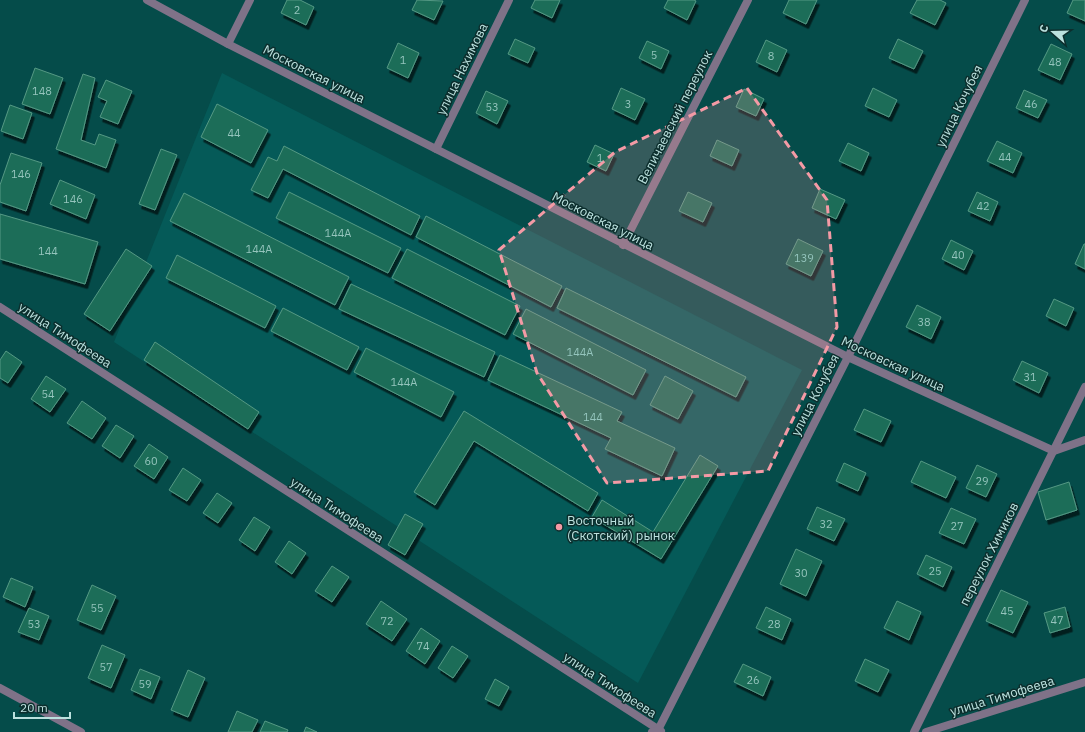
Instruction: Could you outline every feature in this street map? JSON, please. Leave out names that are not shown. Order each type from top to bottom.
[{"type":"street","name":"Московская улица","points":[[147,0],[228,44],[623,245],[848,357],[1054,451]]},
{"type":"street","points":[[228,44],[250,0]]},
{"type":"street","name":"улица Нахимова","points":[[436,149],[509,0]]},
{"type":"street","name":"Величаевский переулок","points":[[623,245],[748,0]]},
{"type":"street","name":"улица Кочубея","points":[[657,732],[848,357],[1025,0]]},
{"type":"street","name":"улица Тимофеева","points":[[0,307],[657,732]]},
{"type":"street","name":"переулок Химиков","points":[[914,732],[1085,387]]},
{"type":"street","points":[[1054,451],[1085,440]]},
{"type":"street","name":"улица Тимофеева","points":[[926,732],[1085,682]]},
{"type":"street","points":[[0,688],[81,732]]},
{"type":"highlighted area","points":[[747,88],[827,200],[837,327],[768,471],[607,483],[537,373],[499,250],[615,152]]},
{"type":"shaded area","name":"Восточный (Скотский) рынок","points":[[222,73],[802,370],[638,683],[114,342]]},
{"type":"building","points":[[287,0],[300,0],[314,7],[306,25],[281,13]]},
{"type":"building","points":[[417,0],[443,1],[434,20],[412,10]]},
{"type":"building","points":[[535,0],[560,0],[552,18],[531,8]]},
{"type":"building","points":[[668,0],[696,1],[687,20],[664,8]]},
{"type":"building","points":[[789,0],[817,0],[806,24],[783,13]]},
{"type":"building","points":[[917,0],[940,0],[946,3],[935,25],[910,13]]},
{"type":"building","points":[[1073,0],[1085,0],[1085,21],[1067,13]]},
{"type":"building","points":[[515,39],[535,48],[528,63],[508,54]]},
{"type":"building","points":[[898,39],[923,51],[914,69],[889,58]]},
{"type":"building","points":[[766,40],[787,50],[777,72],[756,62]]},
{"type":"building","points":[[647,41],[669,51],[661,69],[639,58]]},
{"type":"building","points":[[398,43],[419,53],[408,78],[387,68]]},
{"type":"building","points":[[1051,44],[1072,54],[1060,80],[1038,70]]},
{"type":"building","points":[[35,68],[63,78],[50,114],[22,104]]},
{"type":"building","points":[[83,74],[95,78],[81,140],[95,145],[99,134],[116,140],[106,168],[56,149]]},
{"type":"building","points":[[106,80],[132,91],[118,124],[100,117],[107,101],[98,97]]},
{"type":"building","points":[[621,88],[645,99],[635,120],[612,109]]},
{"type":"building","points":[[873,88],[897,100],[889,117],[865,106]]},
{"type":"building","points":[[744,89],[764,99],[756,116],[736,107]]},
{"type":"building","points":[[1024,90],[1047,100],[1038,118],[1016,108]]},
{"type":"building","points":[[486,91],[508,101],[497,124],[476,113]]},
{"type":"building","points":[[217,104],[268,130],[251,163],[201,137]]},
{"type":"building","points":[[10,105],[32,113],[23,139],[1,131]]},
{"type":"building","points":[[717,140],[739,150],[732,166],[710,156]]},
{"type":"building","points":[[997,141],[1022,153],[1013,173],[987,161]]},
{"type":"building","points":[[848,143],[869,153],[861,171],[839,161]]},
{"type":"building","points":[[595,145],[614,154],[606,171],[587,162]]},
{"type":"building","points":[[284,146],[420,216],[411,235],[283,169],[268,198],[251,190],[268,157],[277,161]]},
{"type":"building","points":[[161,149],[177,155],[155,210],[139,204]]},
{"type":"building","points":[[11,153],[42,163],[26,211],[0,202],[0,185]]},
{"type":"building","points":[[60,180],[95,195],[86,219],[50,204]]},
{"type":"building","points":[[820,189],[845,200],[836,219],[812,208]]},
{"type":"building","points":[[289,192],[401,248],[388,273],[276,218]]},
{"type":"building","points":[[688,192],[712,203],[703,222],[679,211]]},
{"type":"building","points":[[977,192],[998,202],[990,221],[968,211]]},
{"type":"building","points":[[184,193],[349,277],[335,305],[170,221]]},
{"type":"building","points":[[0,214],[98,242],[85,284],[0,259]]},
{"type":"building","points":[[426,216],[562,286],[551,307],[416,237]]},
{"type":"building","points":[[798,239],[823,251],[811,276],[786,264]]},
{"type":"building","points":[[951,240],[973,251],[964,270],[942,259]]},
{"type":"building","points":[[1085,244],[1085,269],[1075,264]]},
{"type":"building","points":[[126,249],[152,266],[110,331],[84,314]]},
{"type":"building","points":[[407,249],[520,306],[505,335],[392,278]]},
{"type":"building","points":[[177,255],[276,306],[265,328],[166,278]]},
{"type":"building","points":[[351,284],[495,352],[484,377],[339,309]]},
{"type":"building","points":[[566,288],[746,377],[736,397],[557,308]]},
{"type":"building","points":[[1054,299],[1074,308],[1066,326],[1046,316]]},
{"type":"building","points":[[917,305],[941,317],[931,339],[906,327]]},
{"type":"building","points":[[283,308],[359,347],[347,370],[271,331]]},
{"type":"building","points":[[526,309],[646,370],[633,395],[513,334]]},
{"type":"building","points":[[155,342],[259,412],[248,429],[144,360]]},
{"type":"building","points":[[366,348],[454,392],[441,417],[354,372]]},
{"type":"building","points":[[6,351],[22,362],[8,383],[0,378],[0,360]]},
{"type":"building","points":[[500,355],[622,412],[617,421],[675,448],[662,476],[605,449],[611,438],[488,380]]},
{"type":"building","points":[[1022,361],[1048,373],[1039,393],[1013,380]]},
{"type":"building","points":[[46,376],[66,389],[50,412],[31,399]]},
{"type":"building","points":[[665,376],[693,391],[678,419],[650,405]]},
{"type":"building","points":[[82,401],[106,418],[92,439],[67,423]]},
{"type":"building","points":[[864,409],[891,421],[881,442],[854,430]]},
{"type":"building","points":[[464,411],[598,493],[588,511],[474,441],[435,505],[414,492]]},
{"type":"building","points":[[116,425],[134,436],[120,458],[102,446]]},
{"type":"building","points":[[149,444],[168,457],[154,479],[134,466]]},
{"type":"building","points":[[700,455],[718,466],[661,559],[592,517],[602,500],[653,532]]},
{"type":"building","points":[[921,461],[956,477],[946,498],[911,482]]},
{"type":"building","points":[[844,463],[866,473],[858,491],[836,481]]},
{"type":"building","points":[[977,465],[997,474],[986,497],[966,488]]},
{"type":"building","points":[[183,468],[201,480],[187,501],[169,490]]},
{"type":"building","points":[[1069,482],[1077,510],[1046,520],[1038,492]]},
{"type":"building","points":[[217,493],[232,503],[218,523],[203,513]]},
{"type":"building","points":[[817,507],[845,519],[834,541],[807,529]]},
{"type":"building","points":[[951,508],[976,519],[964,544],[939,533]]},
{"type":"building","points":[[405,514],[423,524],[405,555],[388,545]]},
{"type":"building","points":[[254,517],[270,527],[255,551],[239,540]]},
{"type":"building","points":[[289,541],[306,553],[292,574],[275,562]]},
{"type":"building","points":[[796,549],[822,561],[806,596],[780,584]]},
{"type":"building","points":[[926,555],[952,567],[943,587],[917,574]]},
{"type":"building","points":[[332,566],[349,577],[332,602],[315,591]]},
{"type":"building","points":[[11,578],[33,587],[25,607],[3,597]]},
{"type":"building","points":[[92,585],[116,596],[101,630],[77,620]]},
{"type":"building","points":[[1001,590],[1028,602],[1013,633],[986,621]]},
{"type":"building","points":[[381,601],[407,619],[392,641],[366,624]]},
{"type":"building","points":[[897,601],[921,612],[909,640],[884,628]]},
{"type":"building","points":[[766,607],[791,619],[782,640],[756,628]]},
{"type":"building","points":[[1065,607],[1070,627],[1050,633],[1044,613]]},
{"type":"building","points":[[29,608],[49,616],[39,640],[18,632]]},
{"type":"building","points":[[421,628],[440,641],[425,664],[406,651]]},
{"type":"building","points":[[102,645],[125,655],[111,688],[88,678]]},
{"type":"building","points":[[452,646],[468,656],[453,678],[438,668]]},
{"type":"building","points":[[865,659],[889,670],[878,692],[855,681]]},
{"type":"building","points":[[743,664],[771,677],[763,696],[734,682]]},
{"type":"building","points":[[140,669],[160,677],[151,699],[131,690]]},
{"type":"building","points":[[188,670],[205,678],[188,717],[171,710]]},
{"type":"building","points":[[495,679],[509,687],[499,706],[485,699]]},
{"type":"building","points":[[237,711],[258,720],[252,732],[228,732]]},
{"type":"building","points":[[265,721],[288,730],[287,732],[260,732]]},
{"type":"building","points":[[306,727],[317,732],[304,732]]},
{"type":"place","name":"Восточный (Скотский) рынок","points":[[559,527]]}]
